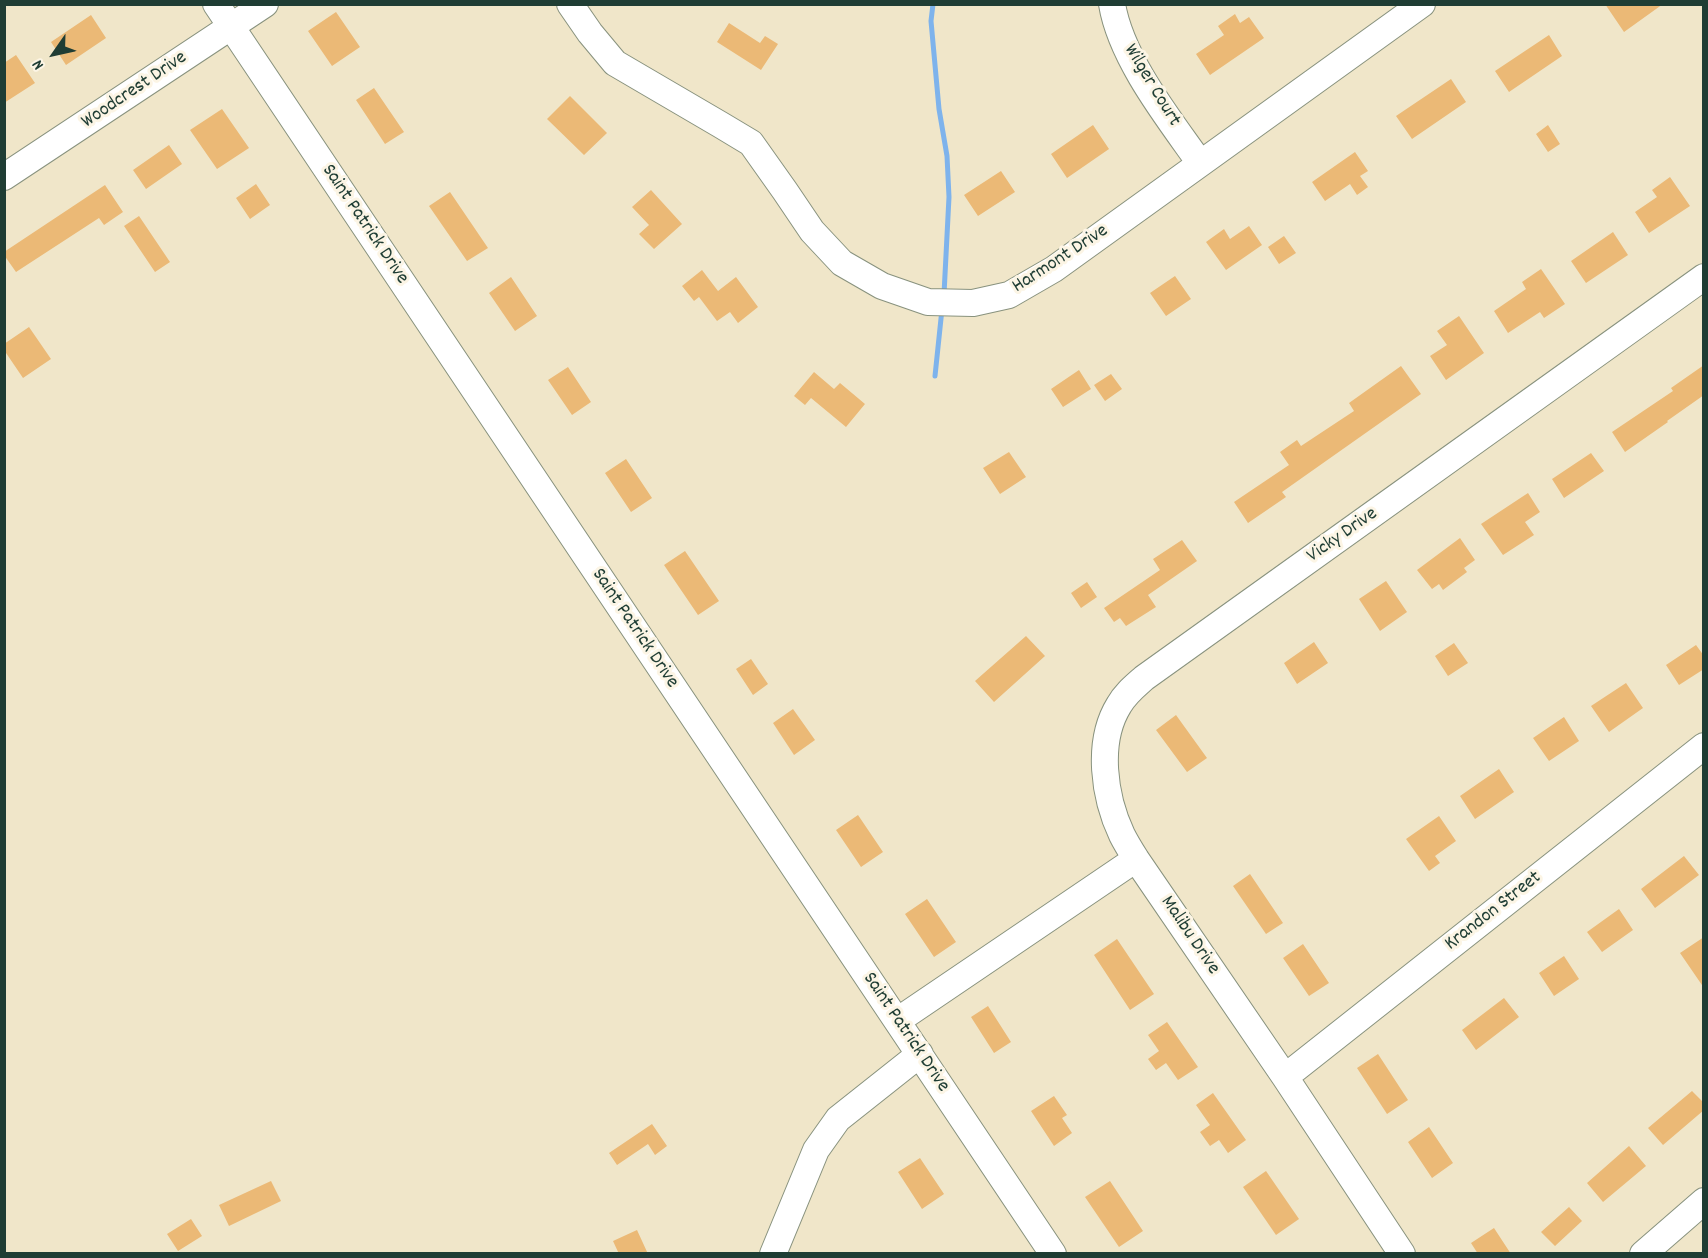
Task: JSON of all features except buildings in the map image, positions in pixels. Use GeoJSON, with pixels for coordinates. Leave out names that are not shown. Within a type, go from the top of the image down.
{"type":"FeatureCollection","features":[{"type":"Feature","properties":{"kind":"street","name":"Saint Patrick Drive"},"geometry":{"type":"LineString","coordinates":[[216,4],[1053,1254]]}},
{"type":"Feature","properties":{"kind":"street","name":"Woodcrest Drive"},"geometry":{"type":"LineString","coordinates":[[4,177],[265,4]]}},
{"type":"Feature","properties":{"kind":"street","name":"Harmont Drive"},"geometry":{"type":"LineString","coordinates":[[570,4],[615,63],[721,124],[751,144],[812,231],[842,263],[882,286],[928,302],[973,303],[1009,295],[1054,269],[1422,4]]}},
{"type":"Feature","properties":{"kind":"street","name":"Wilger Court"},"geometry":{"type":"LineString","coordinates":[[1112,4],[1115,21],[1130,54],[1157,102],[1200,163]]}},
{"type":"Feature","properties":{"kind":"street","name":"Vicky Drive"},"geometry":{"type":"LineString","coordinates":[[1136,859],[1114,815],[1109,796],[1105,754],[1112,718],[1119,704],[1131,689],[1192,642],[1704,277]]}},
{"type":"Feature","properties":{"kind":"street","name":"Krandon Street"},"geometry":{"type":"LineString","coordinates":[[1285,1077],[1704,746]]}},
{"type":"Feature","properties":{"kind":"street"},"geometry":{"type":"LineString","coordinates":[[897,1021],[1136,859]]}},
{"type":"Feature","properties":{"kind":"street","name":"Malibu Drive"},"geometry":{"type":"LineString","coordinates":[[1136,859],[1285,1077],[1402,1254]]}},
{"type":"Feature","properties":{"kind":"street"},"geometry":{"type":"LineString","coordinates":[[773,1254],[816,1150],[838,1119],[920,1054]]}},
{"type":"Feature","properties":{"kind":"street"},"geometry":{"type":"LineString","coordinates":[[1643,1254],[1704,1201]]}},
{"type":"Feature","properties":{"kind":"waterway"},"geometry":{"type":"LineString","coordinates":[[933,4],[931,21],[939,109],[947,156],[949,197],[944,294]]}},
{"type":"Feature","properties":{"kind":"waterway"},"geometry":{"type":"LineString","coordinates":[[935,376],[942,309]]}}]}
